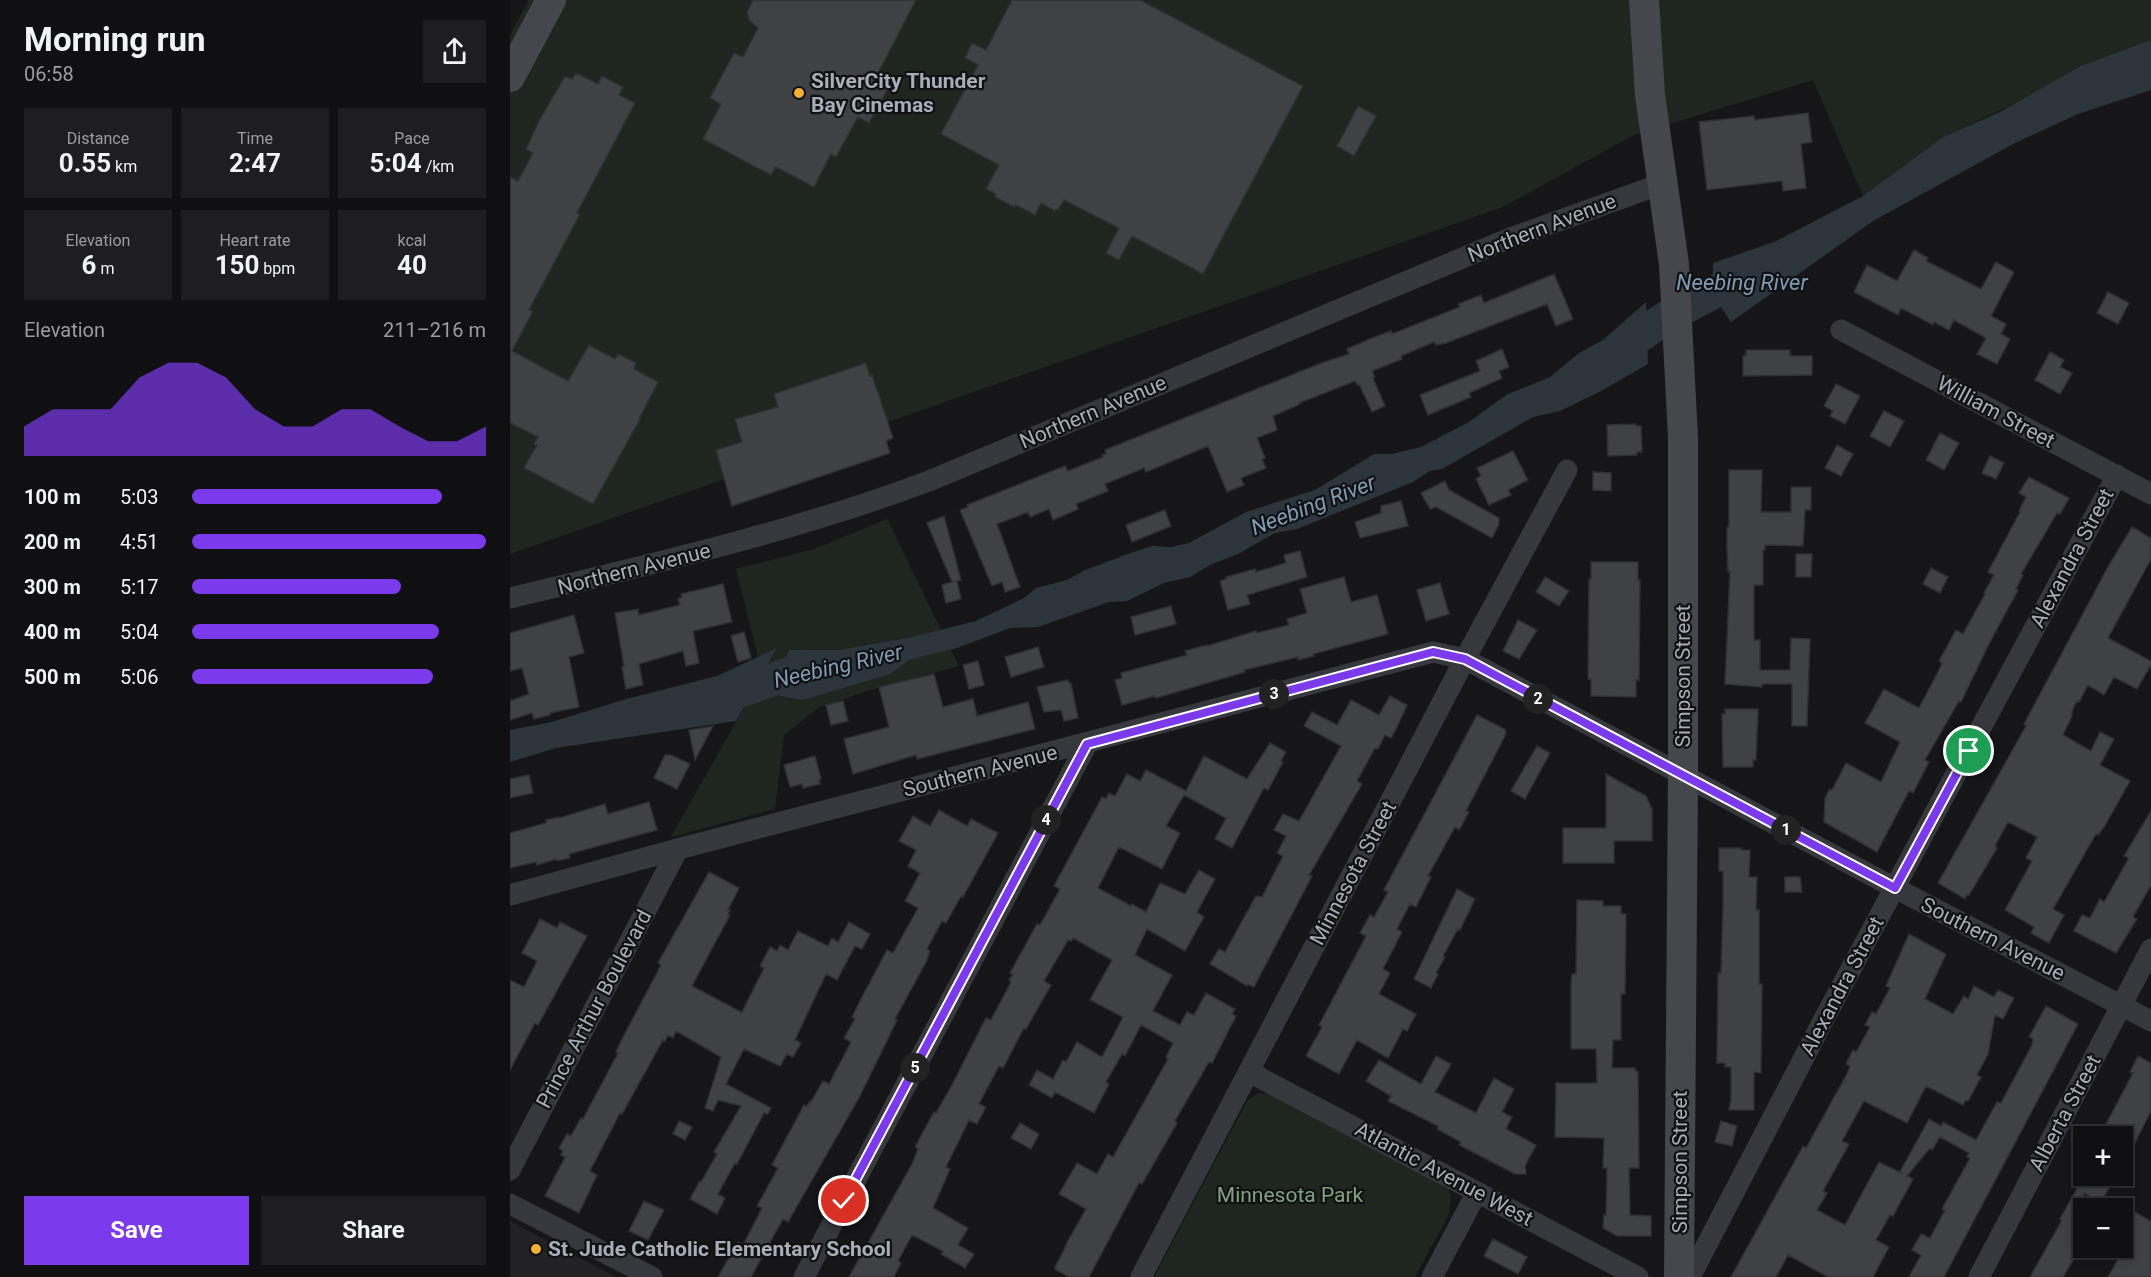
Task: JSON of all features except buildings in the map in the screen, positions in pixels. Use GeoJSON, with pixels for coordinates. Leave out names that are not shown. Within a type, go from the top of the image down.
{"type":"FeatureCollection","features":[{"type":"Feature","properties":{"kind":"main road"},"geometry":{"type":"LineString","coordinates":[[510,77],[552,0]]}},
{"type":"Feature","properties":{"kind":"main road","name":"Simpson Street"},"geometry":{"type":"LineString","coordinates":[[1644,0],[1650,95],[1674,264],[1683,438],[1679,1277]]}},
{"type":"Feature","properties":{"kind":"street","name":"Northern Avenue"},"geometry":{"type":"LineString","coordinates":[[510,598],[714,549],[861,507],[929,481],[1497,243],[1661,184]]}},
{"type":"Feature","properties":{"kind":"street","name":"William Street"},"geometry":{"type":"LineString","coordinates":[[1841,330],[2151,494]]}},
{"type":"Feature","properties":{"kind":"street","name":"Minnesota Street"},"geometry":{"type":"LineString","coordinates":[[1141,1277],[1465,659],[1567,470]]}},
{"type":"Feature","properties":{"kind":"street","name":"Alexandra Street"},"geometry":{"type":"LineString","coordinates":[[1690,1277],[1895,888],[2117,475]]}},
{"type":"Feature","properties":{"kind":"street","name":"Southern Avenue"},"geometry":{"type":"LineString","coordinates":[[510,895],[1433,652],[1465,659],[2151,1022]]}},
{"type":"Feature","properties":{"kind":"street"},"geometry":{"type":"LineString","coordinates":[[804,1277],[1087,744]]}},
{"type":"Feature","properties":{"kind":"street","name":"Prince Arthur Boulevard"},"geometry":{"type":"LineString","coordinates":[[510,1170],[678,849]]}},
{"type":"Feature","properties":{"kind":"street","name":"Alberta Street"},"geometry":{"type":"LineString","coordinates":[[1979,1277],[2151,950]]}},
{"type":"Feature","properties":{"kind":"street","name":"Atlantic Avenue West"},"geometry":{"type":"LineString","coordinates":[[1250,1072],[1638,1277]]}},
{"type":"Feature","properties":{"kind":"street"},"geometry":{"type":"LineString","coordinates":[[1432,1277],[1477,1192]]}},
{"type":"Feature","properties":{"kind":"street"},"geometry":{"type":"LineString","coordinates":[[510,1204],[652,1277]]}},
{"type":"Feature","properties":{"kind":"shaded area","name":"St. Jude Catholic Elementary School"},"geometry":{"type":"Polygon","coordinates":[[[510,1221],[616,1277],[510,1277],[510,1221]]]}},
{"type":"Feature","properties":{"kind":"green space"},"geometry":{"type":"Polygon","coordinates":[[[529,0],[2151,0],[2151,40],[1943,137],[1863,196],[1813,80],[1634,135],[1503,207],[510,554],[510,35],[529,0]]]}},
{"type":"Feature","properties":{"kind":"green space"},"geometry":{"type":"Polygon","coordinates":[[[887,519],[959,666],[870,690],[818,708],[784,735],[775,809],[671,837],[777,649],[758,657],[736,569],[814,549],[887,519]]]}},
{"type":"Feature","properties":{"kind":"green space","name":"Minnesota Park"},"geometry":{"type":"Polygon","coordinates":[[[1258,1093],[1274,1095],[1448,1184],[1451,1199],[1449,1214],[1415,1277],[1154,1277],[1247,1101],[1258,1093]]]}},
{"type":"Feature","properties":{"kind":"water","name":"Neebing River"},"geometry":{"type":"Polygon","coordinates":[[[2151,40],[2151,90],[2078,114],[2015,143],[1873,221],[1731,322],[1712,294],[1713,263],[1774,242],[1863,196],[1943,137],[2000,112],[2081,66],[2151,40]]]}},
{"type":"Feature","properties":{"kind":"water"},"geometry":{"type":"Polygon","coordinates":[[[1646,302],[1648,364],[1560,411],[1533,417],[1442,469],[1430,471],[1413,482],[1297,529],[1275,533],[1190,577],[1164,583],[1127,601],[1109,602],[1038,627],[1010,628],[957,648],[909,660],[890,674],[803,700],[770,694],[789,650],[839,650],[908,638],[976,621],[1024,598],[1036,588],[1067,580],[1083,571],[1125,555],[1152,546],[1172,547],[1189,543],[1246,512],[1315,490],[1374,454],[1392,454],[1421,447],[1469,422],[1506,395],[1550,377],[1579,353],[1603,340],[1646,302]]]}},
{"type":"Feature","properties":{"kind":"water"},"geometry":{"type":"Polygon","coordinates":[[[777,648],[736,721],[556,748],[510,762],[510,730],[552,722],[626,699],[717,676],[777,648]]]}},
{"type":"Feature","properties":{"kind":"waterway","name":"Neebing River"},"geometry":{"type":"LineString","coordinates":[[1611,356],[1667,317],[1753,272]]}},
{"type":"Feature","properties":{"kind":"waterway","name":"Neebing River"},"geometry":{"type":"LineString","coordinates":[[714,701],[796,671],[819,668]]}},
{"type":"Feature","properties":{"kind":"place","name":"SilverCity Thunder Bay Cinemas"},"geometry":{"type":"Point","coordinates":[799,93]}},
{"type":"Feature","properties":{"kind":"place","name":"St. Jude Catholic Elementary School"},"geometry":{"type":"Point","coordinates":[536,1249]}},
{"type":"Feature","properties":{"kind":"route"},"geometry":{"type":"LineString","coordinates":[[844,1201],[1087,744],[1433,652],[1465,659],[1895,888],[1969,751]]}}]}
